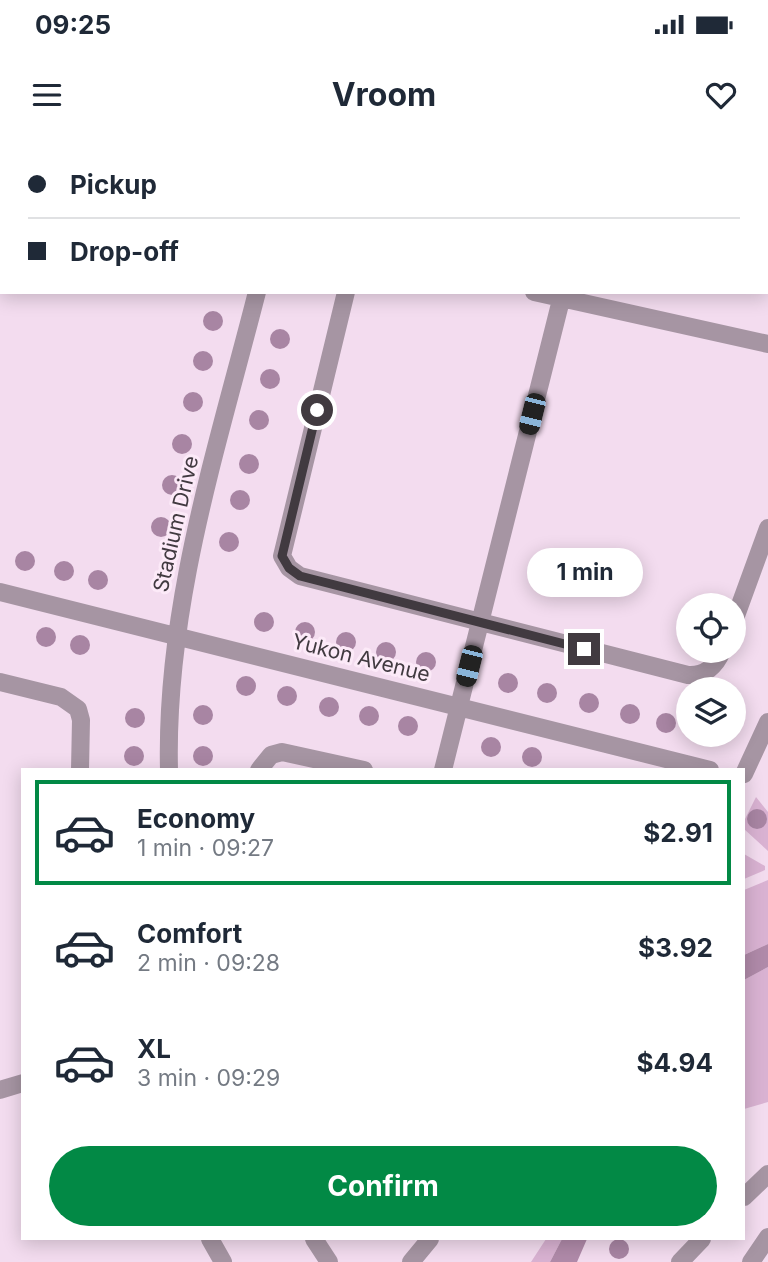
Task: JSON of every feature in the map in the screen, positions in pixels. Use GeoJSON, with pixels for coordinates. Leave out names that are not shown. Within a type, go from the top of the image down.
{"type":"FeatureCollection","features":[{"type":"Feature","properties":{"kind":"street","name":"Stadium Drive"},"geometry":{"type":"LineString","coordinates":[[169,768],[170,695],[182,592],[256,294]]}},
{"type":"Feature","properties":{"kind":"street"},"geometry":{"type":"LineString","coordinates":[[346,294],[282,556],[284,563],[300,576],[688,675],[696,675],[712,668],[715,663]]}},
{"type":"Feature","properties":{"kind":"street"},"geometry":{"type":"LineString","coordinates":[[444,768],[562,296],[768,345]]}},
{"type":"Feature","properties":{"kind":"street"},"geometry":{"type":"LineString","coordinates":[[744,593],[768,528]]}},
{"type":"Feature","properties":{"kind":"street","name":"Yukon Avenue"},"geometry":{"type":"LineString","coordinates":[[0,592],[702,768]]}},
{"type":"Feature","properties":{"kind":"street"},"geometry":{"type":"LineString","coordinates":[[0,682],[61,697],[78,709],[81,720],[80,768]]}},
{"type":"Feature","properties":{"kind":"street"},"geometry":{"type":"LineString","coordinates":[[745,772],[768,722]]}},
{"type":"Feature","properties":{"kind":"street"},"geometry":{"type":"LineString","coordinates":[[261,768],[271,755],[282,752],[355,768]]}},
{"type":"Feature","properties":{"kind":"street"},"geometry":{"type":"LineString","coordinates":[[0,1090],[21,1084]]}},
{"type":"Feature","properties":{"kind":"street"},"geometry":{"type":"LineString","coordinates":[[745,1196],[768,1174]]}},
{"type":"Feature","properties":{"kind":"street"},"geometry":{"type":"LineString","coordinates":[[751,1262],[768,1237]]}},
{"type":"Feature","properties":{"kind":"street"},"geometry":{"type":"LineString","coordinates":[[211,1240],[223,1262]]}},
{"type":"Feature","properties":{"kind":"street"},"geometry":{"type":"LineString","coordinates":[[315,1240],[329,1262]]}},
{"type":"Feature","properties":{"kind":"street"},"geometry":{"type":"LineString","coordinates":[[411,1262],[429,1240]]}},
{"type":"Feature","properties":{"kind":"street"},"geometry":{"type":"LineString","coordinates":[[680,1262],[701,1240]]}},
{"type":"Feature","properties":{"kind":"shaded area"},"geometry":{"type":"Polygon","coordinates":[[[0,294],[768,294],[768,1262],[0,1262],[0,294]]]}},
{"type":"Feature","properties":{"kind":"shaded area"},"geometry":{"type":"Polygon","coordinates":[[[756,797],[768,812],[768,851],[745,830],[745,819],[756,797]]]}},
{"type":"Feature","properties":{"kind":"shaded area"},"geometry":{"type":"Polygon","coordinates":[[[745,855],[765,866],[765,870],[745,879],[745,855]]]}},
{"type":"Feature","properties":{"kind":"shaded area"},"geometry":{"type":"Polygon","coordinates":[[[768,880],[768,944],[745,955],[745,890],[768,880]]]}},
{"type":"Feature","properties":{"kind":"shaded area"},"geometry":{"type":"Polygon","coordinates":[[[768,944],[768,967],[745,979],[745,955],[768,944]]]}},
{"type":"Feature","properties":{"kind":"shaded area"},"geometry":{"type":"Polygon","coordinates":[[[768,967],[768,1102],[745,1109],[745,979],[768,967]]]}},
{"type":"Feature","properties":{"kind":"shaded area"},"geometry":{"type":"Polygon","coordinates":[[[545,1240],[561,1240],[550,1262],[531,1262],[545,1240]]]}},
{"type":"Feature","properties":{"kind":"shaded area"},"geometry":{"type":"Polygon","coordinates":[[[561,1240],[587,1240],[577,1262],[550,1262],[561,1240]]]}},
{"type":"Feature","properties":{"kind":"route"},"geometry":{"type":"LineString","coordinates":[[317,410],[282,556],[284,563],[294,573],[584,649]]}}]}
